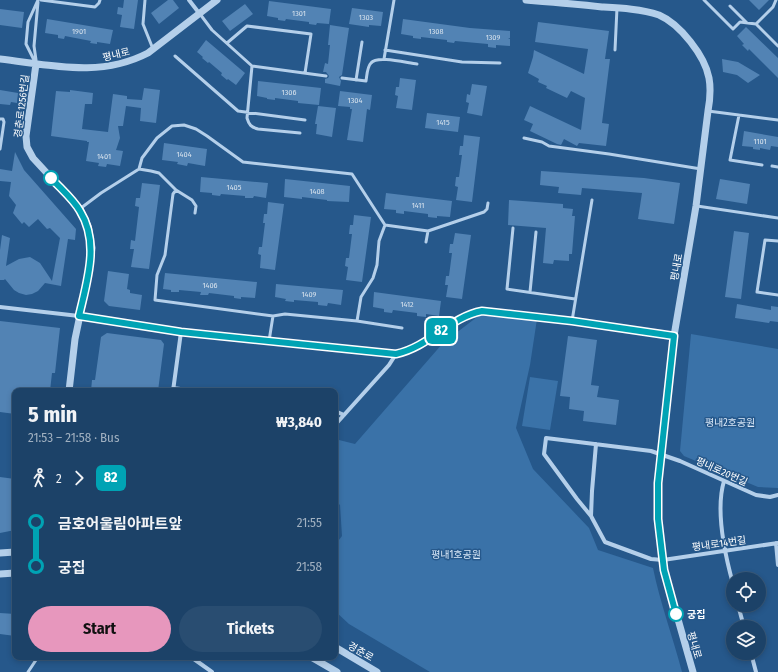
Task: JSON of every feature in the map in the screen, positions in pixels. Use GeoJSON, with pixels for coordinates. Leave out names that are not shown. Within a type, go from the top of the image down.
{"type":"FeatureCollection","features":[{"type":"Feature","properties":{"kind":"street"},"geometry":{"type":"LineString","coordinates":[[189,0],[199,13]]}},
{"type":"Feature","properties":{"kind":"street","name":"평내로"},"geometry":{"type":"LineString","coordinates":[[0,59],[73,68],[108,67],[137,59],[153,49],[217,0]]}},
{"type":"Feature","properties":{"kind":"street","name":"평내로"},"geometry":{"type":"LineString","coordinates":[[526,0],[629,9],[659,16],[676,27],[690,41],[701,58],[709,77],[710,98],[696,206],[674,336],[658,483],[658,519],[663,560],[668,585],[693,672]]}},
{"type":"Feature","properties":{"kind":"street","name":"경춘로1256번길"},"geometry":{"type":"LineString","coordinates":[[36,64],[26,136],[27,147],[33,158],[80,209],[88,226],[92,248],[88,277],[75,339],[69,388]]}},
{"type":"Feature","properties":{"kind":"street"},"geometry":{"type":"LineString","coordinates":[[0,307],[79,316],[181,332],[396,354],[416,347],[464,316],[477,312],[495,312],[572,321],[674,336]]}},
{"type":"Feature","properties":{"kind":"street"},"geometry":{"type":"LineString","coordinates":[[173,388],[181,332]]}},
{"type":"Feature","properties":{"kind":"street"},"geometry":{"type":"LineString","coordinates":[[338,422],[389,366],[396,354]]}},
{"type":"Feature","properties":{"kind":"street"},"geometry":{"type":"LineString","coordinates":[[338,412],[344,415]]}},
{"type":"Feature","properties":{"kind":"street","name":"평내로20번길"},"geometry":{"type":"LineString","coordinates":[[591,516],[544,454],[546,438],[651,451],[756,495],[770,497],[778,495]]}},
{"type":"Feature","properties":{"kind":"street"},"geometry":{"type":"LineString","coordinates":[[596,444],[591,516],[604,542],[651,559],[663,560]]}},
{"type":"Feature","properties":{"kind":"street"},"geometry":{"type":"LineString","coordinates":[[724,481],[721,491],[722,522],[724,550],[730,572]]}},
{"type":"Feature","properties":{"kind":"street"},"geometry":{"type":"LineString","coordinates":[[777,543],[778,565]]}},
{"type":"Feature","properties":{"kind":"street","name":"평내로14번길"},"geometry":{"type":"LineString","coordinates":[[663,560],[777,543]]}},
{"type":"Feature","properties":{"kind":"street"},"geometry":{"type":"LineString","coordinates":[[0,553],[12,552]]}},
{"type":"Feature","properties":{"kind":"street"},"geometry":{"type":"LineString","coordinates":[[0,574],[12,572]]}},
{"type":"Feature","properties":{"kind":"street","name":"경춘로"},"geometry":{"type":"LineString","coordinates":[[338,649],[378,672]]}},
{"type":"Feature","properties":{"kind":"street"},"geometry":{"type":"LineString","coordinates":[[195,660],[212,672]]}},
{"type":"Feature","properties":{"kind":"street"},"geometry":{"type":"LineString","coordinates":[[316,660],[337,672]]}},
{"type":"Feature","properties":{"kind":"street"},"geometry":{"type":"LineString","coordinates":[[753,660],[756,672]]}},
{"type":"Feature","properties":{"kind":"lane"},"geometry":{"type":"LineString","coordinates":[[39,0],[95,7],[100,0]]}},
{"type":"Feature","properties":{"kind":"lane"},"geometry":{"type":"LineString","coordinates":[[36,64],[26,44],[28,22],[39,0]]}},
{"type":"Feature","properties":{"kind":"lane"},"geometry":{"type":"LineString","coordinates":[[36,64],[34,46],[39,0]]}},
{"type":"Feature","properties":{"kind":"lane"},"geometry":{"type":"LineString","coordinates":[[145,0],[143,24],[153,49]]}},
{"type":"Feature","properties":{"kind":"lane"},"geometry":{"type":"LineString","coordinates":[[384,59],[394,0]]}},
{"type":"Feature","properties":{"kind":"lane"},"geometry":{"type":"LineString","coordinates":[[704,0],[733,29],[740,22],[756,24],[778,46]]}},
{"type":"Feature","properties":{"kind":"lane"},"geometry":{"type":"LineString","coordinates":[[756,24],[774,7],[776,0]]}},
{"type":"Feature","properties":{"kind":"lane"},"geometry":{"type":"LineString","coordinates":[[730,6],[747,23]]}},
{"type":"Feature","properties":{"kind":"lane"},"geometry":{"type":"LineString","coordinates":[[615,50],[617,8]]}},
{"type":"Feature","properties":{"kind":"lane"},"geometry":{"type":"LineString","coordinates":[[199,13],[212,30],[252,66],[326,76]]}},
{"type":"Feature","properties":{"kind":"lane"},"geometry":{"type":"LineString","coordinates":[[227,43],[247,26],[311,34],[305,73]]}},
{"type":"Feature","properties":{"kind":"lane"},"geometry":{"type":"LineString","coordinates":[[356,80],[362,42]]}},
{"type":"Feature","properties":{"kind":"lane"},"geometry":{"type":"LineString","coordinates":[[385,50],[462,62],[500,63]]}},
{"type":"Feature","properties":{"kind":"lane"},"geometry":{"type":"LineString","coordinates":[[175,56],[238,111],[305,120]]}},
{"type":"Feature","properties":{"kind":"lane"},"geometry":{"type":"LineString","coordinates":[[342,78],[366,81],[368,67],[371,62],[376,60],[384,59],[417,64]]}},
{"type":"Feature","properties":{"kind":"lane"},"geometry":{"type":"LineString","coordinates":[[252,66],[248,123],[252,127],[300,133]]}},
{"type":"Feature","properties":{"kind":"lane"},"geometry":{"type":"LineString","coordinates":[[708,111],[778,120]]}},
{"type":"Feature","properties":{"kind":"lane"},"geometry":{"type":"LineString","coordinates":[[738,115],[730,160],[762,165]]}},
{"type":"Feature","properties":{"kind":"lane"},"geometry":{"type":"LineString","coordinates":[[0,119],[3,119],[4,122],[0,149]]}},
{"type":"Feature","properties":{"kind":"lane"},"geometry":{"type":"LineString","coordinates":[[139,169],[142,158],[157,138],[172,126],[184,125],[207,136],[243,162],[352,174],[385,225],[428,231],[484,212],[488,209],[488,203]]}},
{"type":"Feature","properties":{"kind":"lane"},"geometry":{"type":"LineString","coordinates":[[524,138],[542,142],[549,146],[701,169]]}},
{"type":"Feature","properties":{"kind":"lane"},"geometry":{"type":"LineString","coordinates":[[772,166],[778,167]]}},
{"type":"Feature","properties":{"kind":"lane"},"geometry":{"type":"LineString","coordinates":[[80,209],[101,193],[139,169],[159,173],[176,190],[192,200],[196,206],[195,213]]}},
{"type":"Feature","properties":{"kind":"lane"},"geometry":{"type":"LineString","coordinates":[[176,190],[173,194],[165,255],[157,276],[155,300],[273,316],[285,314],[357,321],[402,328]]}},
{"type":"Feature","properties":{"kind":"lane"},"geometry":{"type":"LineString","coordinates":[[572,321],[592,200]]}},
{"type":"Feature","properties":{"kind":"lane"},"geometry":{"type":"LineString","coordinates":[[696,206],[778,218]]}},
{"type":"Feature","properties":{"kind":"lane"},"geometry":{"type":"LineString","coordinates":[[357,321],[361,297],[373,278],[379,241],[385,225]]}},
{"type":"Feature","properties":{"kind":"lane"},"geometry":{"type":"LineString","coordinates":[[513,228],[507,289],[575,299]]}},
{"type":"Feature","properties":{"kind":"lane"},"geometry":{"type":"LineString","coordinates":[[426,242],[428,231]]}},
{"type":"Feature","properties":{"kind":"lane"},"geometry":{"type":"LineString","coordinates":[[530,292],[536,232]]}},
{"type":"Feature","properties":{"kind":"lane"},"geometry":{"type":"LineString","coordinates":[[774,246],[776,241],[765,240],[757,292],[778,295]]}},
{"type":"Feature","properties":{"kind":"lane"},"geometry":{"type":"LineString","coordinates":[[269,341],[273,316]]}},
{"type":"Feature","properties":{"kind":"lane"},"geometry":{"type":"LineString","coordinates":[[28,672],[36,660]]}},
{"type":"Feature","properties":{"kind":"green space","name":"평내1호공원"},"geometry":{"type":"Polygon","coordinates":[[[481,314],[537,319],[530,365],[516,428],[533,469],[589,528],[598,550],[653,568],[659,594],[682,672],[430,672],[349,624],[338,614],[338,541],[342,536],[340,505],[338,503],[338,440],[355,444],[443,343],[481,314]]]}},
{"type":"Feature","properties":{"kind":"green space","name":"평내2호공원"},"geometry":{"type":"Polygon","coordinates":[[[691,334],[778,349],[778,488],[758,487],[684,456],[680,451],[691,334]]]}},
{"type":"Feature","properties":{"kind":"green space"},"geometry":{"type":"Polygon","coordinates":[[[530,377],[558,381],[550,430],[522,426],[530,377]]]}},
{"type":"Feature","properties":{"kind":"building"},"geometry":{"type":"Polygon","coordinates":[[[124,0],[138,0],[134,29],[120,27],[122,15],[117,14],[118,7],[123,8],[124,0]]]}},
{"type":"Feature","properties":{"kind":"building"},"geometry":{"type":"Polygon","coordinates":[[[168,0],[173,0],[179,8],[159,24],[151,13],[168,0]]]}},
{"type":"Feature","properties":{"kind":"building"},"geometry":{"type":"Polygon","coordinates":[[[749,0],[769,0],[759,10],[749,0]]]}},
{"type":"Feature","properties":{"kind":"building"},"geometry":{"type":"Polygon","coordinates":[[[269,1],[331,9],[329,24],[317,23],[316,25],[309,24],[309,22],[286,19],[285,21],[267,16],[269,1]]]}},
{"type":"Feature","properties":{"kind":"building"},"geometry":{"type":"Polygon","coordinates":[[[245,4],[253,14],[230,31],[222,21],[245,4]]]}},
{"type":"Feature","properties":{"kind":"building"},"geometry":{"type":"Polygon","coordinates":[[[352,8],[383,12],[381,26],[369,25],[369,27],[349,24],[352,8]]]}},
{"type":"Feature","properties":{"kind":"building"},"geometry":{"type":"Polygon","coordinates":[[[0,9],[24,12],[22,28],[0,25],[0,9]]]}},
{"type":"Feature","properties":{"kind":"building"},"geometry":{"type":"Polygon","coordinates":[[[47,19],[113,30],[110,44],[97,42],[97,44],[90,43],[91,41],[65,36],[64,39],[58,38],[58,35],[45,33],[47,19]]]}},
{"type":"Feature","properties":{"kind":"building"},"geometry":{"type":"Polygon","coordinates":[[[403,19],[470,28],[510,31],[510,38],[508,38],[510,39],[510,46],[496,45],[496,48],[488,47],[488,44],[455,41],[454,43],[447,42],[447,40],[421,37],[421,39],[413,38],[413,36],[401,34],[403,19]]]}},
{"type":"Feature","properties":{"kind":"building"},"geometry":{"type":"Polygon","coordinates":[[[538,22],[609,31],[605,59],[610,59],[602,123],[609,124],[606,146],[579,143],[577,146],[564,139],[561,145],[530,131],[533,124],[524,120],[530,106],[581,130],[585,98],[571,91],[567,98],[546,88],[547,86],[538,82],[539,79],[528,73],[534,50],[584,74],[588,49],[535,42],[538,22]]]}},
{"type":"Feature","properties":{"kind":"building"},"geometry":{"type":"Polygon","coordinates":[[[330,25],[349,28],[342,75],[339,77],[341,81],[340,86],[325,83],[325,79],[329,76],[326,72],[323,72],[325,63],[328,64],[330,25]]]}},
{"type":"Feature","properties":{"kind":"building"},"geometry":{"type":"Polygon","coordinates":[[[746,27],[778,58],[778,78],[749,49],[748,51],[742,45],[744,44],[737,36],[746,27]]]}},
{"type":"Feature","properties":{"kind":"building"},"geometry":{"type":"Polygon","coordinates":[[[206,40],[245,73],[236,85],[221,75],[222,73],[202,58],[203,57],[197,52],[206,40]]]}},
{"type":"Feature","properties":{"kind":"building"},"geometry":{"type":"Polygon","coordinates":[[[722,59],[738,62],[760,75],[748,83],[737,75],[723,72],[722,59]]]}},
{"type":"Feature","properties":{"kind":"building"},"geometry":{"type":"Polygon","coordinates":[[[400,78],[416,80],[412,110],[396,108],[398,96],[395,95],[396,87],[399,87],[400,78]]]}},
{"type":"Feature","properties":{"kind":"building"},"geometry":{"type":"Polygon","coordinates":[[[258,81],[321,88],[319,105],[298,103],[298,101],[275,98],[275,100],[267,99],[257,96],[258,81]]]}},
{"type":"Feature","properties":{"kind":"building"},"geometry":{"type":"Polygon","coordinates":[[[472,84],[487,86],[482,116],[467,113],[469,103],[466,102],[467,94],[470,95],[472,84]]]}},
{"type":"Feature","properties":{"kind":"building"},"geometry":{"type":"Polygon","coordinates":[[[144,88],[160,90],[156,123],[140,121],[141,108],[126,106],[123,126],[118,126],[120,138],[116,150],[123,151],[120,166],[107,164],[106,167],[98,166],[99,163],[86,161],[89,142],[87,141],[51,136],[56,91],[70,92],[70,90],[93,93],[92,104],[85,104],[82,129],[108,132],[113,94],[127,96],[127,99],[142,100],[144,88]]]}},
{"type":"Feature","properties":{"kind":"building"},"geometry":{"type":"Polygon","coordinates":[[[0,90],[18,93],[17,103],[11,102],[10,105],[0,104],[0,90]]]}},
{"type":"Feature","properties":{"kind":"building"},"geometry":{"type":"Polygon","coordinates":[[[340,91],[372,95],[370,110],[367,109],[363,142],[347,140],[352,109],[350,109],[350,107],[338,106],[340,91]]]}},
{"type":"Feature","properties":{"kind":"building"},"geometry":{"type":"Polygon","coordinates":[[[318,106],[336,108],[332,137],[316,134],[317,124],[315,124],[318,106]]]}},
{"type":"Feature","properties":{"kind":"building"},"geometry":{"type":"Polygon","coordinates":[[[427,113],[460,117],[458,132],[425,128],[427,113]]]}},
{"type":"Feature","properties":{"kind":"building"},"geometry":{"type":"Polygon","coordinates":[[[744,131],[778,137],[778,147],[771,146],[770,150],[760,148],[760,150],[753,149],[753,147],[742,146],[744,131]]]}},
{"type":"Feature","properties":{"kind":"building"},"geometry":{"type":"Polygon","coordinates":[[[464,135],[480,137],[472,202],[456,200],[458,187],[455,186],[456,177],[459,177],[462,155],[459,155],[460,146],[463,146],[464,135]]]}},
{"type":"Feature","properties":{"kind":"building"},"geometry":{"type":"Polygon","coordinates":[[[164,143],[207,149],[205,166],[188,163],[187,166],[177,164],[178,162],[162,160],[164,143]]]}},
{"type":"Feature","properties":{"kind":"building"},"geometry":{"type":"Polygon","coordinates":[[[15,152],[24,170],[76,229],[75,240],[68,239],[61,286],[45,283],[38,291],[26,295],[14,290],[5,279],[0,280],[0,250],[2,235],[10,238],[6,266],[19,259],[30,257],[40,263],[52,281],[60,238],[50,228],[47,229],[38,219],[29,227],[24,222],[22,224],[13,213],[16,205],[9,196],[11,182],[0,181],[0,169],[12,171],[15,152]]]}},
{"type":"Feature","properties":{"kind":"building"},"geometry":{"type":"Polygon","coordinates":[[[541,171],[644,178],[680,183],[674,224],[638,219],[642,193],[582,188],[581,195],[558,193],[559,187],[540,185],[541,171]]]}},
{"type":"Feature","properties":{"kind":"building"},"geometry":{"type":"Polygon","coordinates":[[[201,177],[268,183],[266,198],[254,196],[253,198],[245,198],[245,196],[221,194],[220,196],[212,195],[212,193],[200,192],[201,177]]]}},
{"type":"Feature","properties":{"kind":"building"},"geometry":{"type":"Polygon","coordinates":[[[285,179],[350,186],[349,202],[327,201],[302,197],[302,199],[284,197],[285,179]]]}},
{"type":"Feature","properties":{"kind":"building"},"geometry":{"type":"Polygon","coordinates":[[[720,179],[750,184],[747,204],[716,199],[720,179]]]}},
{"type":"Feature","properties":{"kind":"building"},"geometry":{"type":"Polygon","coordinates":[[[142,183],[160,185],[149,269],[131,267],[134,249],[130,249],[131,240],[135,241],[139,207],[135,206],[136,198],[140,198],[142,183]]]}},
{"type":"Feature","properties":{"kind":"building"},"geometry":{"type":"Polygon","coordinates":[[[386,193],[452,201],[450,217],[428,217],[428,214],[404,211],[404,214],[396,213],[396,210],[384,209],[386,193]]]}},
{"type":"Feature","properties":{"kind":"building"},"geometry":{"type":"Polygon","coordinates":[[[509,200],[563,204],[563,208],[573,209],[572,216],[575,216],[572,254],[569,254],[569,261],[554,260],[553,264],[543,263],[546,228],[508,225],[509,200]]]}},
{"type":"Feature","properties":{"kind":"building"},"geometry":{"type":"Polygon","coordinates":[[[268,202],[284,204],[275,270],[260,268],[261,255],[258,254],[259,247],[262,247],[265,223],[263,223],[264,214],[267,214],[268,202]]]}},
{"type":"Feature","properties":{"kind":"building"},"geometry":{"type":"Polygon","coordinates":[[[354,215],[371,217],[362,282],[346,280],[348,267],[345,266],[346,258],[349,258],[352,234],[349,234],[350,225],[353,225],[354,215]]]}},
{"type":"Feature","properties":{"kind":"building"},"geometry":{"type":"Polygon","coordinates":[[[734,231],[749,233],[741,299],[725,297],[734,231]]]}},
{"type":"Feature","properties":{"kind":"building"},"geometry":{"type":"Polygon","coordinates":[[[455,233],[471,235],[462,299],[446,297],[448,285],[445,285],[446,276],[449,276],[452,253],[449,253],[450,244],[453,244],[455,233]]]}},
{"type":"Feature","properties":{"kind":"building"},"geometry":{"type":"Polygon","coordinates":[[[108,271],[129,274],[127,289],[130,290],[130,293],[142,295],[140,310],[109,306],[104,301],[108,271]]]}},
{"type":"Feature","properties":{"kind":"building"},"geometry":{"type":"Polygon","coordinates":[[[165,273],[257,282],[255,298],[241,297],[241,299],[234,298],[234,296],[209,293],[208,295],[200,295],[201,292],[179,290],[179,292],[171,292],[171,290],[163,289],[165,273]]]}},
{"type":"Feature","properties":{"kind":"building"},"geometry":{"type":"Polygon","coordinates":[[[276,284],[343,290],[341,305],[328,303],[327,306],[318,305],[318,302],[294,300],[294,302],[285,301],[286,299],[275,297],[276,284]]]}},
{"type":"Feature","properties":{"kind":"building"},"geometry":{"type":"Polygon","coordinates":[[[374,292],[441,301],[439,316],[426,314],[426,317],[417,316],[417,313],[393,310],[392,313],[384,312],[384,309],[373,307],[374,292]]]}},
{"type":"Feature","properties":{"kind":"building"},"geometry":{"type":"Polygon","coordinates":[[[737,304],[771,310],[771,306],[778,307],[778,322],[770,321],[769,323],[735,318],[737,304]]]}},
{"type":"Feature","properties":{"kind":"building"},"geometry":{"type":"Polygon","coordinates":[[[0,321],[60,328],[55,373],[52,373],[50,388],[12,388],[12,414],[0,412],[0,321]]]}},
{"type":"Feature","properties":{"kind":"building"},"geometry":{"type":"Polygon","coordinates":[[[107,333],[161,340],[164,344],[158,388],[91,388],[92,380],[95,380],[101,337],[107,333]]]}},
{"type":"Feature","properties":{"kind":"building"},"geometry":{"type":"Polygon","coordinates":[[[568,336],[597,340],[591,385],[599,386],[597,397],[619,400],[616,425],[583,421],[584,411],[569,409],[570,397],[560,396],[568,336]]]}},
{"type":"Feature","properties":{"kind":"building"},"geometry":{"type":"Polygon","coordinates":[[[0,477],[12,479],[12,531],[0,533],[0,477]]]}},
{"type":"Feature","properties":{"kind":"building"},"geometry":{"type":"Polygon","coordinates":[[[0,613],[12,614],[12,636],[0,634],[0,613]]]}},
{"type":"Feature","properties":{"kind":"bus line","name":"82"},"geometry":{"type":"LineString","coordinates":[[51,178],[80,209],[88,226],[92,248],[88,277],[79,316],[181,332],[396,354],[416,347],[464,316],[472,312],[482,311],[572,321],[674,336],[660,455],[658,519],[664,570],[676,614]]}},
{"type":"Feature","properties":{"kind":"place","name":"궁집"},"geometry":{"type":"Point","coordinates":[676,614]}}]}
